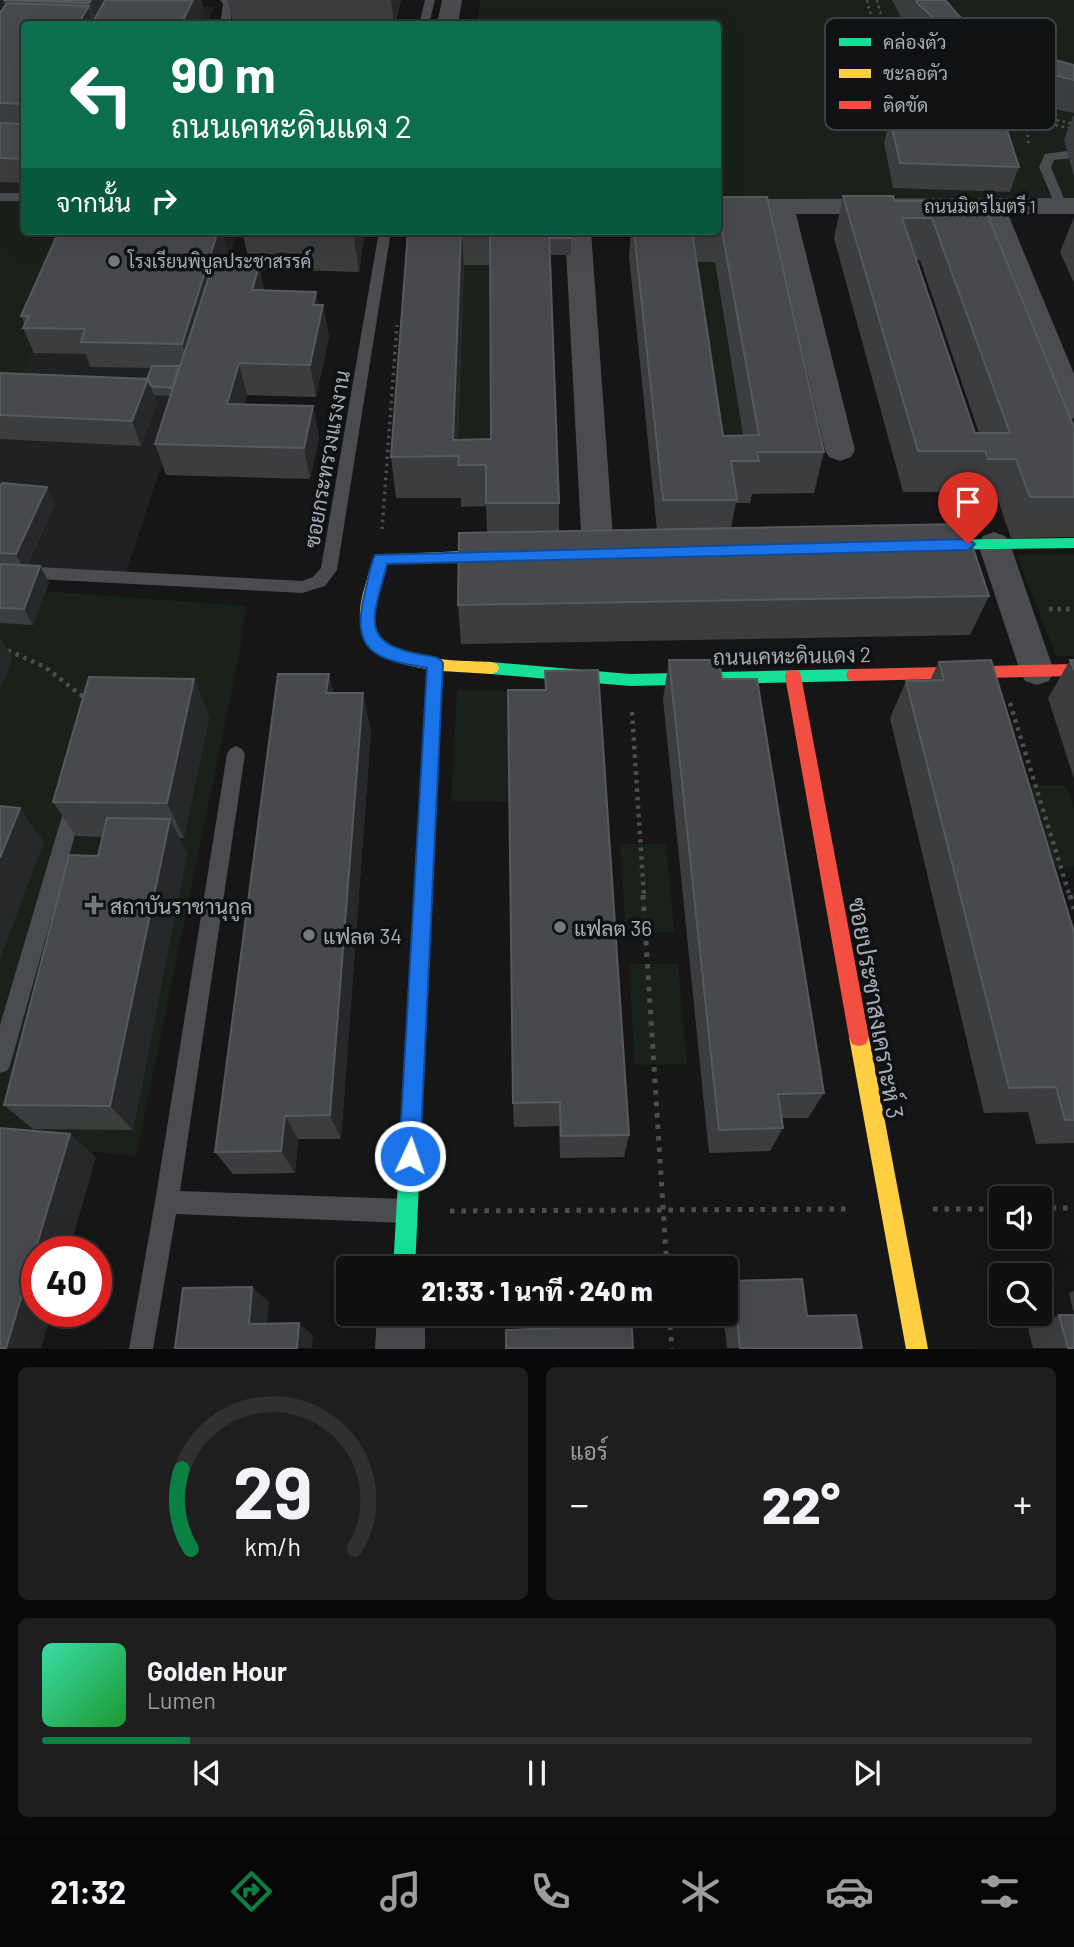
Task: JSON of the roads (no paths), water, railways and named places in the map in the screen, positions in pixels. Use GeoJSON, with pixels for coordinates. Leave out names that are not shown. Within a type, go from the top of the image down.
{"type":"FeatureCollection","features":[{"type":"Feature","properties":{"kind":"street"},"geometry":{"type":"LineString","coordinates":[[448,21],[452,0]]}},
{"type":"Feature","properties":{"kind":"street"},"geometry":{"type":"LineString","coordinates":[[992,206],[1074,409]]}},
{"type":"Feature","properties":{"kind":"street","name":"ถนนมิตรไมตรี 1"},"geometry":{"type":"LineString","coordinates":[[721,207],[1068,206]]}},
{"type":"Feature","properties":{"kind":"street"},"geometry":{"type":"LineString","coordinates":[[782,207],[840,450]]}},
{"type":"Feature","properties":{"kind":"street"},"geometry":{"type":"LineString","coordinates":[[578,235],[598,551]]}},
{"type":"Feature","properties":{"kind":"street"},"geometry":{"type":"LineString","coordinates":[[898,546],[1074,543]]}},
{"type":"Feature","properties":{"kind":"street"},"geometry":{"type":"LineString","coordinates":[[994,544],[1037,671]]}},
{"type":"Feature","properties":{"kind":"street","name":"ถนนเคหะดินแดง 2"},"geometry":{"type":"LineString","coordinates":[[530,554],[380,559],[365,621],[370,637],[390,656],[435,663],[630,680],[1074,670]]}},
{"type":"Feature","properties":{"kind":"street"},"geometry":{"type":"LineString","coordinates":[[405,1256],[435,663]]}},
{"type":"Feature","properties":{"kind":"street","name":"ซอยประชาสงเคราะห์ 3"},"geometry":{"type":"LineString","coordinates":[[793,676],[917,1349]]}},
{"type":"Feature","properties":{"kind":"street"},"geometry":{"type":"LineString","coordinates":[[400,1349],[401,1326]]}},
{"type":"Feature","properties":{"kind":"lane"},"geometry":{"type":"LineString","coordinates":[[225,0],[228,2],[225,21]]}},
{"type":"Feature","properties":{"kind":"lane"},"geometry":{"type":"LineString","coordinates":[[425,21],[430,0]]}},
{"type":"Feature","properties":{"kind":"lane"},"geometry":{"type":"LineString","coordinates":[[1068,206],[1045,167],[1049,158],[1074,154]]}},
{"type":"Feature","properties":{"kind":"lane"},"geometry":{"type":"LineString","coordinates":[[0,197],[20,197]]}},
{"type":"Feature","properties":{"kind":"lane","name":"ซอยกระทรวงแรงงาน"},"geometry":{"type":"LineString","coordinates":[[0,571],[302,587],[318,582],[329,570],[384,235]]}},
{"type":"Feature","properties":{"kind":"lane"},"geometry":{"type":"LineString","coordinates":[[141,1349],[167,1202],[236,754]]}},
{"type":"Feature","properties":{"kind":"lane"},"geometry":{"type":"LineString","coordinates":[[0,1062],[80,784]]}},
{"type":"Feature","properties":{"kind":"lane"},"geometry":{"type":"LineString","coordinates":[[167,1202],[407,1211]]}},
{"type":"Feature","properties":{"kind":"place","name":"โรงเรียนพิบูลประชาสรรค์"},"geometry":{"type":"Point","coordinates":[114,261]}},
{"type":"Feature","properties":{"kind":"place","name":"สถาบันราชานุกูล"},"geometry":{"type":"Point","coordinates":[94,905]}},
{"type":"Feature","properties":{"kind":"place","name":"แฟลต 36"},"geometry":{"type":"Point","coordinates":[560,927]}},
{"type":"Feature","properties":{"kind":"place","name":"แฟลต 34"},"geometry":{"type":"Point","coordinates":[309,935]}}]}
